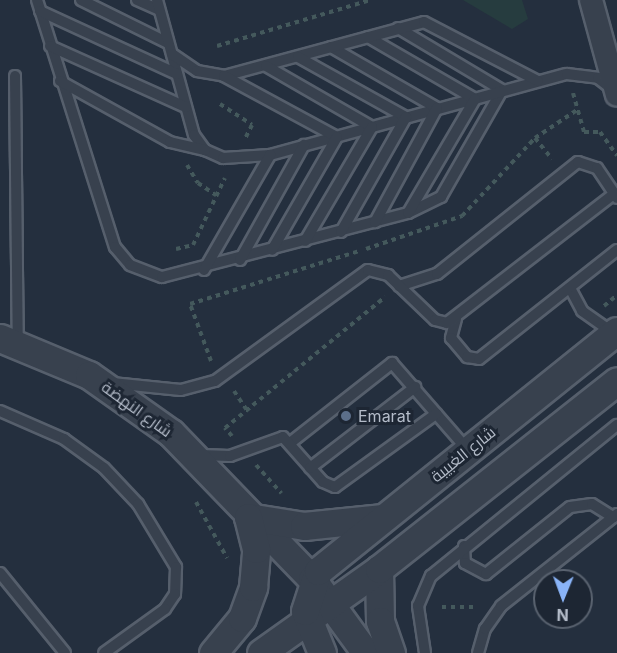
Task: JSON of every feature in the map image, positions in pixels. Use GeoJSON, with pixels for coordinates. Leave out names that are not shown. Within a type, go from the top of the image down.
{"type":"FeatureCollection","features":[{"type":"Feature","properties":{"kind":"street"},"geometry":{"type":"LineString","coordinates":[[591,0],[617,95]]}},
{"type":"Feature","properties":{"kind":"street","name":"شارع الغبيبة"},"geometry":{"type":"LineString","coordinates":[[312,579],[382,518],[615,332]]}},
{"type":"Feature","properties":{"kind":"street","name":"شارع النهضة"},"geometry":{"type":"LineString","coordinates":[[9,341],[100,382],[192,453],[248,517],[312,579]]}},
{"type":"Feature","properties":{"kind":"street"},"geometry":{"type":"LineString","coordinates":[[261,653],[379,570],[617,381]]}},
{"type":"Feature","properties":{"kind":"street"},"geometry":{"type":"LineString","coordinates":[[213,653],[242,618],[253,586],[256,549],[248,517],[304,526],[382,518]]}},
{"type":"Feature","properties":{"kind":"street"},"geometry":{"type":"LineString","coordinates":[[379,570],[378,604],[391,653]]}},
{"type":"Feature","properties":{"kind":"street"},"geometry":{"type":"LineString","coordinates":[[312,579],[366,653]]}},
{"type":"Feature","properties":{"kind":"street"},"geometry":{"type":"LineString","coordinates":[[312,579],[306,621],[322,653]]}},
{"type":"Feature","properties":{"kind":"lane"},"geometry":{"type":"LineString","coordinates":[[81,0],[170,48],[187,67],[224,76],[337,136]]}},
{"type":"Feature","properties":{"kind":"lane"},"geometry":{"type":"LineString","coordinates":[[137,0],[158,5],[186,107],[205,150]]}},
{"type":"Feature","properties":{"kind":"lane"},"geometry":{"type":"LineString","coordinates":[[38,5],[177,74]]}},
{"type":"Feature","properties":{"kind":"lane"},"geometry":{"type":"LineString","coordinates":[[38,5],[60,81],[122,257],[150,276],[204,270],[341,232],[408,213],[444,194],[502,90]]}},
{"type":"Feature","properties":{"kind":"lane"},"geometry":{"type":"LineString","coordinates":[[224,76],[399,28],[437,25],[538,81]]}},
{"type":"Feature","properties":{"kind":"lane"},"geometry":{"type":"LineString","coordinates":[[399,28],[502,90]]}},
{"type":"Feature","properties":{"kind":"lane"},"geometry":{"type":"LineString","coordinates":[[368,37],[475,99]]}},
{"type":"Feature","properties":{"kind":"lane"},"geometry":{"type":"LineString","coordinates":[[50,46],[186,107]]}},
{"type":"Feature","properties":{"kind":"lane"},"geometry":{"type":"LineString","coordinates":[[331,47],[437,108]]}},
{"type":"Feature","properties":{"kind":"lane"},"geometry":{"type":"LineString","coordinates":[[298,57],[406,117]]}},
{"type":"Feature","properties":{"kind":"lane"},"geometry":{"type":"LineString","coordinates":[[266,66],[372,127]]}},
{"type":"Feature","properties":{"kind":"lane"},"geometry":{"type":"LineString","coordinates":[[60,81],[170,142],[234,160],[270,155],[538,81],[586,74],[617,95]]}},
{"type":"Feature","properties":{"kind":"lane"},"geometry":{"type":"LineString","coordinates":[[9,341],[15,76]]}},
{"type":"Feature","properties":{"kind":"lane"},"geometry":{"type":"LineString","coordinates":[[408,213],[475,99]]}},
{"type":"Feature","properties":{"kind":"lane"},"geometry":{"type":"LineString","coordinates":[[375,222],[437,108]]}},
{"type":"Feature","properties":{"kind":"lane"},"geometry":{"type":"LineString","coordinates":[[341,232],[406,117]]}},
{"type":"Feature","properties":{"kind":"lane"},"geometry":{"type":"LineString","coordinates":[[305,241],[372,127]]}},
{"type":"Feature","properties":{"kind":"lane"},"geometry":{"type":"LineString","coordinates":[[273,250],[337,136]]}},
{"type":"Feature","properties":{"kind":"lane"},"geometry":{"type":"LineString","coordinates":[[240,260],[304,145]]}},
{"type":"Feature","properties":{"kind":"lane"},"geometry":{"type":"LineString","coordinates":[[204,270],[270,155]]}},
{"type":"Feature","properties":{"kind":"lane"},"geometry":{"type":"LineString","coordinates":[[100,382],[169,389],[204,386],[224,378],[360,271],[382,272],[438,322],[456,319],[616,196],[597,168],[578,162],[437,274],[399,286]]}},
{"type":"Feature","properties":{"kind":"lane"},"geometry":{"type":"LineString","coordinates":[[456,319],[452,338],[467,357],[479,359],[617,250]]}},
{"type":"Feature","properties":{"kind":"lane"},"geometry":{"type":"LineString","coordinates":[[570,288],[582,311],[615,332]]}},
{"type":"Feature","properties":{"kind":"lane"},"geometry":{"type":"LineString","coordinates":[[290,443],[389,364],[399,367],[468,450]]}},
{"type":"Feature","properties":{"kind":"lane"},"geometry":{"type":"LineString","coordinates":[[310,468],[415,387]]}},
{"type":"Feature","properties":{"kind":"lane"},"geometry":{"type":"LineString","coordinates":[[0,411],[64,439],[105,468],[138,504],[176,567],[177,585],[165,609],[104,653]]}},
{"type":"Feature","properties":{"kind":"lane"},"geometry":{"type":"LineString","coordinates":[[192,453],[230,456],[278,437],[290,443],[328,486],[343,485],[436,414]]}},
{"type":"Feature","properties":{"kind":"lane"},"geometry":{"type":"LineString","coordinates":[[425,653],[418,621],[424,588],[464,546],[617,425]]}},
{"type":"Feature","properties":{"kind":"lane"},"geometry":{"type":"LineString","coordinates":[[464,546],[465,563],[486,574],[570,507],[592,504],[615,515],[501,606],[485,629],[478,653]]}},
{"type":"Feature","properties":{"kind":"lane"},"geometry":{"type":"LineString","coordinates":[[0,573],[65,653]]}},
{"type":"Feature","properties":{"kind":"path"},"geometry":{"type":"LineString","coordinates":[[217,46],[370,0]]}},
{"type":"Feature","properties":{"kind":"path"},"geometry":{"type":"LineString","coordinates":[[572,90],[584,132],[600,132],[616,152]]}},
{"type":"Feature","properties":{"kind":"path"},"geometry":{"type":"LineString","coordinates":[[442,607],[479,607],[488,599]]}},
{"type":"Feature","properties":{"kind":"green space"},"geometry":{"type":"Polygon","coordinates":[[[463,0],[522,0],[528,19],[512,29],[463,0]]]}},
{"type":"Feature","properties":{"kind":"place","name":"Emarat"},"geometry":{"type":"Point","coordinates":[346,416]}}]}
